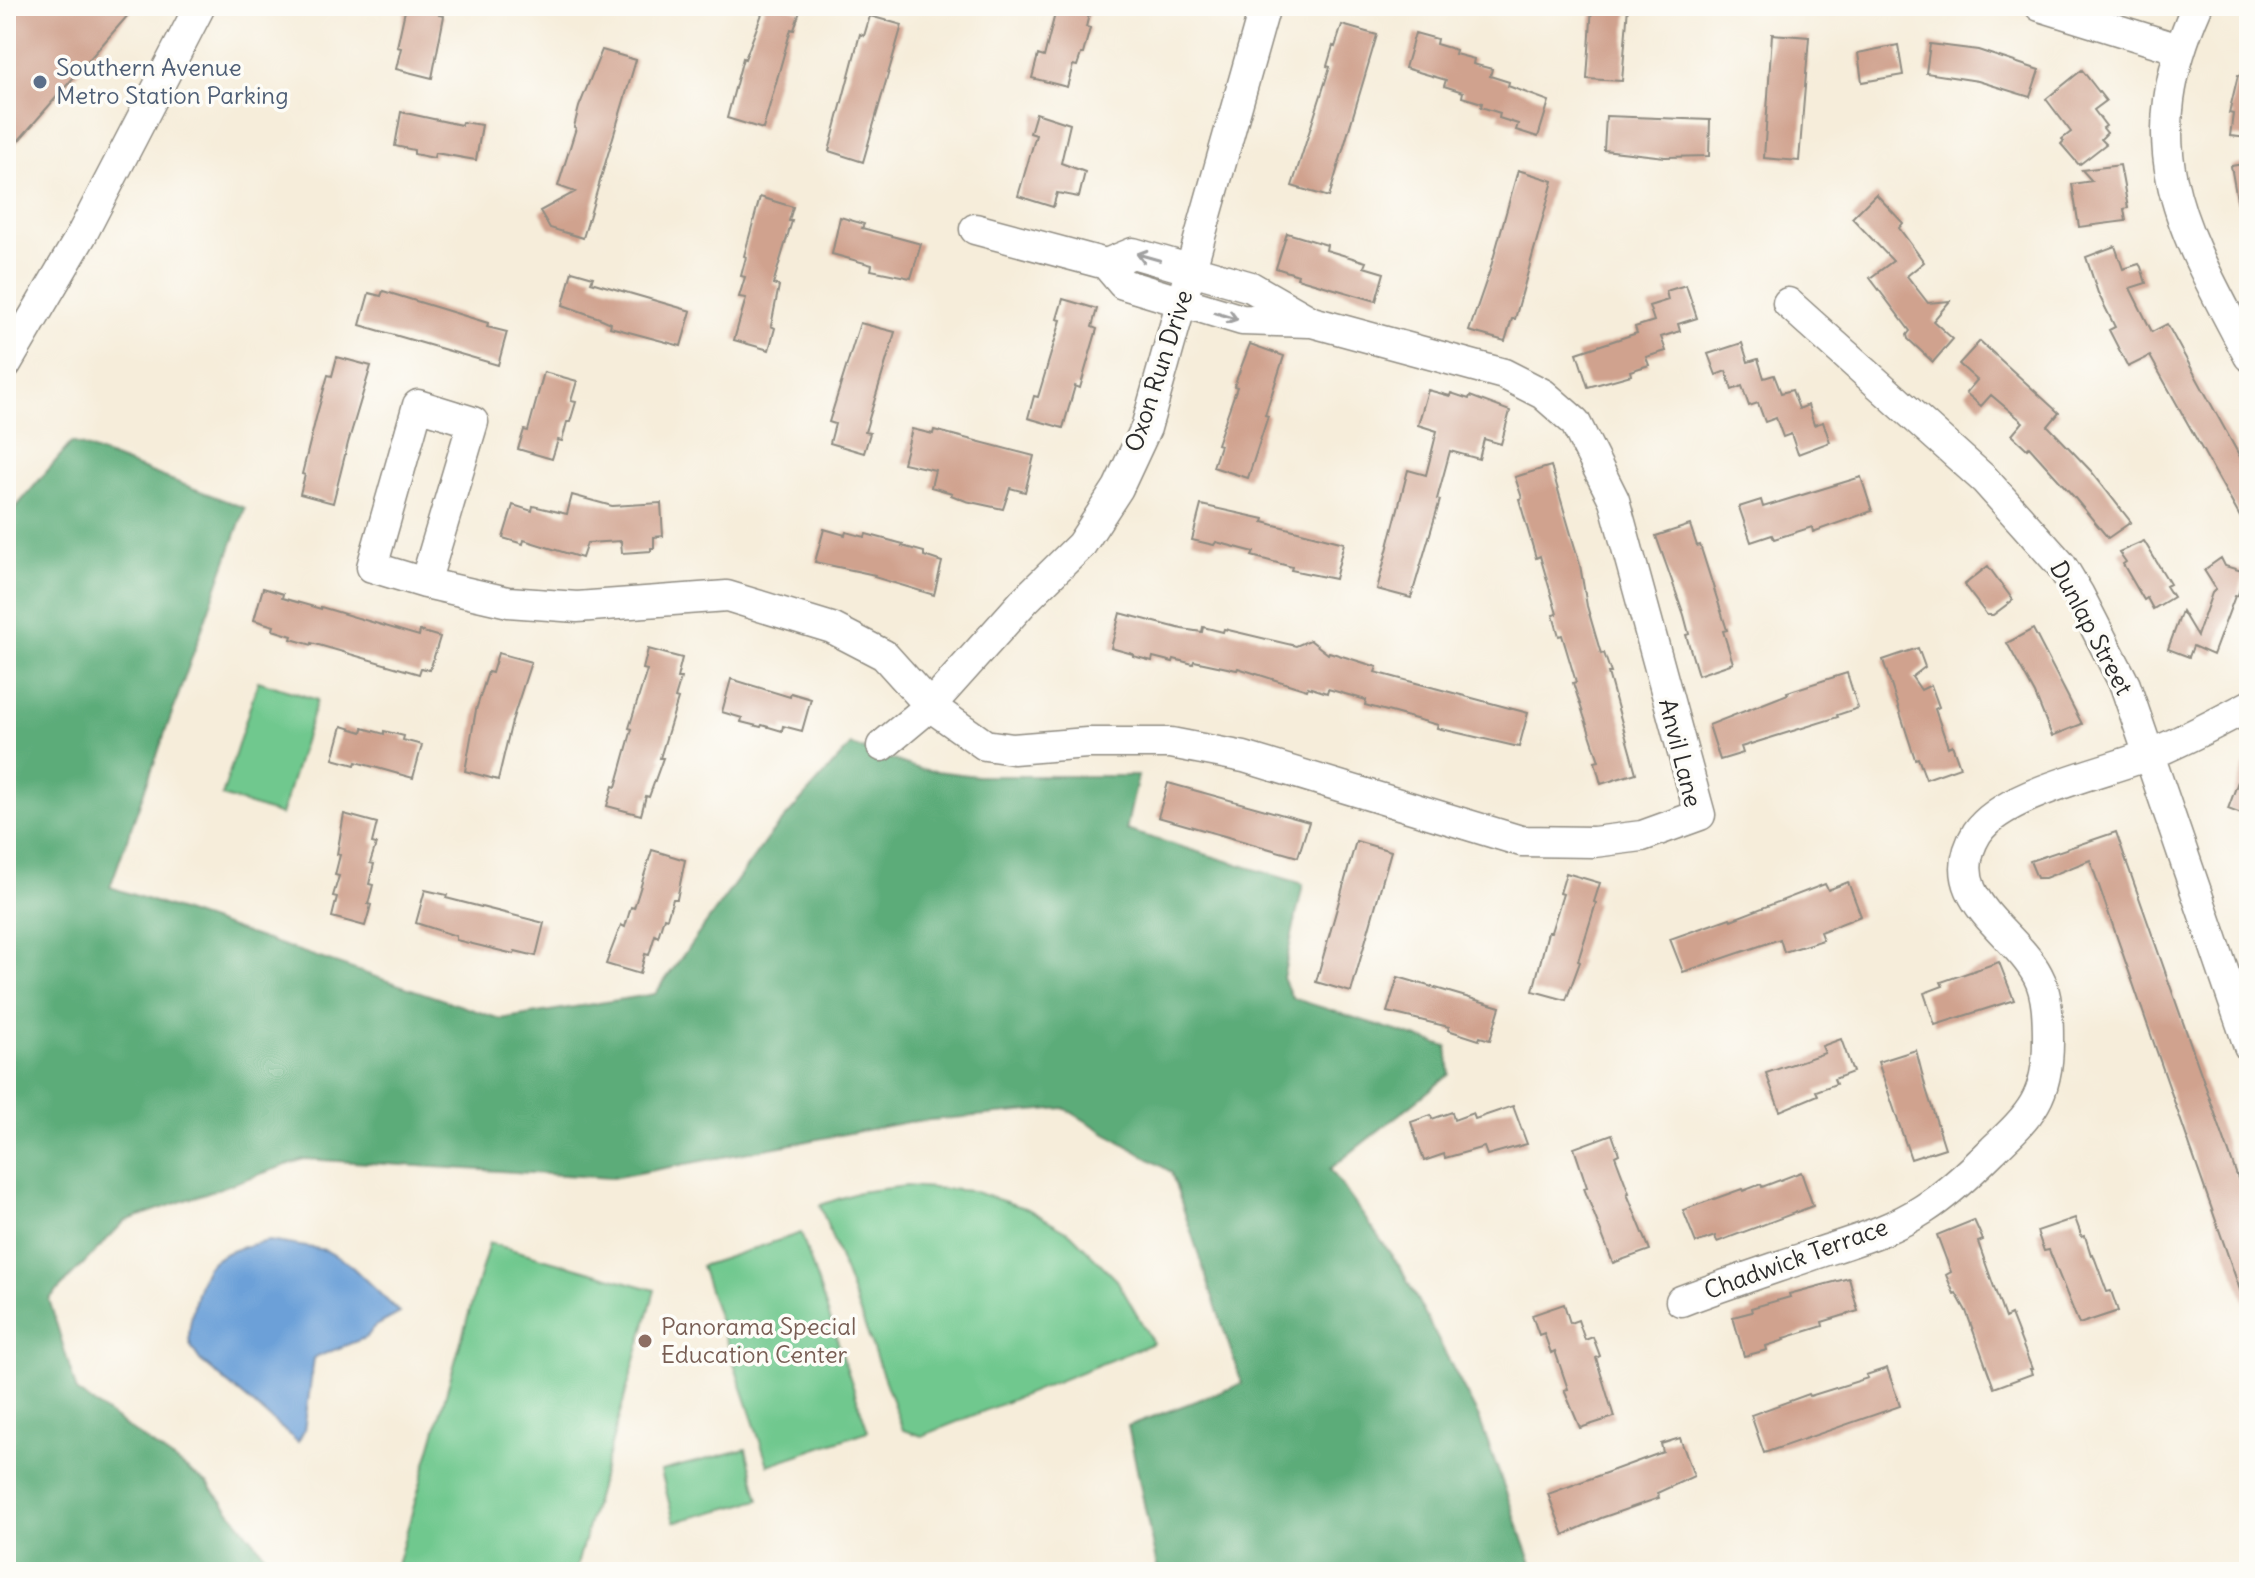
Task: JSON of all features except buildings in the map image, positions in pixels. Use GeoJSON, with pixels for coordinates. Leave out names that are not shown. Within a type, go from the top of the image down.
{"type":"FeatureCollection","features":[{"type":"Feature","properties":{"kind":"street"},"geometry":{"type":"LineString","coordinates":[[6,364],[81,236],[200,6]]}},
{"type":"Feature","properties":{"kind":"street","name":"Oxon Run Drive"},"geometry":{"type":"LineString","coordinates":[[882,746],[930,706],[1025,600],[1081,545],[1118,488],[1146,428],[1265,6]]}},
{"type":"Feature","properties":{"kind":"street"},"geometry":{"type":"LineString","coordinates":[[2040,6],[2179,49]]}},
{"type":"Feature","properties":{"kind":"street"},"geometry":{"type":"LineString","coordinates":[[2197,6],[2179,49],[2167,100],[2166,157],[2199,261],[2249,356]]}},
{"type":"Feature","properties":{"kind":"street"},"geometry":{"type":"LineString","coordinates":[[975,229],[1106,264],[1123,284],[1242,320],[1312,322]]}},
{"type":"Feature","properties":{"kind":"street","name":"Anvil Lane"},"geometry":{"type":"LineString","coordinates":[[930,706],[985,745],[1013,749],[1087,743],[1171,743],[1244,757],[1521,841],[1594,842],[1642,836],[1700,815],[1614,500],[1575,422],[1543,394],[1504,374],[1312,322],[1251,287],[1133,253],[1106,264]]}},
{"type":"Feature","properties":{"kind":"street","name":"Dunlap Street"},"geometry":{"type":"LineString","coordinates":[[1788,303],[1985,480],[2061,565],[2125,685],[2249,1046]]}},
{"type":"Feature","properties":{"kind":"street"},"geometry":{"type":"LineString","coordinates":[[425,583],[473,422],[418,405],[372,567],[425,583],[508,602],[577,607],[727,596],[832,628],[884,655],[930,706]]}},
{"type":"Feature","properties":{"kind":"street","name":"Chadwick Terrace"},"geometry":{"type":"LineString","coordinates":[[1681,1301],[1882,1231],[1924,1209],[1973,1170],[2026,1118],[2037,1102],[2046,1074],[2048,1020],[2039,977],[1976,902],[1967,873],[1967,853],[1979,830],[2000,810],[2151,754],[2249,706]]}},
{"type":"Feature","properties":{"kind":"green space"},"geometry":{"type":"Polygon","coordinates":[[[72,442],[245,508],[110,887],[500,1019],[655,994],[770,835],[851,745],[919,769],[977,776],[1138,776],[1126,830],[1303,884],[1283,978],[1292,998],[1447,1047],[1450,1074],[1330,1169],[1400,1267],[1479,1418],[1535,1572],[1158,1572],[1128,1426],[1242,1384],[1171,1172],[1064,1108],[908,1122],[612,1178],[304,1159],[125,1221],[49,1299],[77,1392],[208,1484],[279,1572],[6,1572],[6,519],[72,442]]]}},
{"type":"Feature","properties":{"kind":"green space"},"geometry":{"type":"Polygon","coordinates":[[[258,681],[317,700],[281,815],[222,796],[258,681]]]}},
{"type":"Feature","properties":{"kind":"green space"},"geometry":{"type":"Polygon","coordinates":[[[906,1186],[972,1191],[1028,1209],[1070,1233],[1117,1280],[1153,1343],[922,1436],[903,1430],[820,1205],[859,1192],[906,1186]]]}},
{"type":"Feature","properties":{"kind":"green space"},"geometry":{"type":"Polygon","coordinates":[[[801,1233],[868,1431],[768,1465],[701,1266],[801,1233]]]}},
{"type":"Feature","properties":{"kind":"green space"},"geometry":{"type":"Polygon","coordinates":[[[489,1243],[655,1290],[575,1572],[395,1572],[489,1243]]]}},
{"type":"Feature","properties":{"kind":"green space"},"geometry":{"type":"Polygon","coordinates":[[[746,1449],[759,1500],[674,1522],[661,1471],[746,1449]]]}},
{"type":"Feature","properties":{"kind":"water"},"geometry":{"type":"Polygon","coordinates":[[[269,1241],[325,1250],[348,1263],[400,1313],[374,1327],[367,1337],[314,1358],[304,1431],[298,1442],[200,1360],[190,1343],[195,1302],[206,1269],[230,1252],[269,1241]]]}},
{"type":"Feature","properties":{"kind":"place","name":"Southern Avenue Metro Station Parking"},"geometry":{"type":"Point","coordinates":[40,82]}},
{"type":"Feature","properties":{"kind":"place","name":"Panorama Special Education Center"},"geometry":{"type":"Point","coordinates":[645,1341]}}]}
